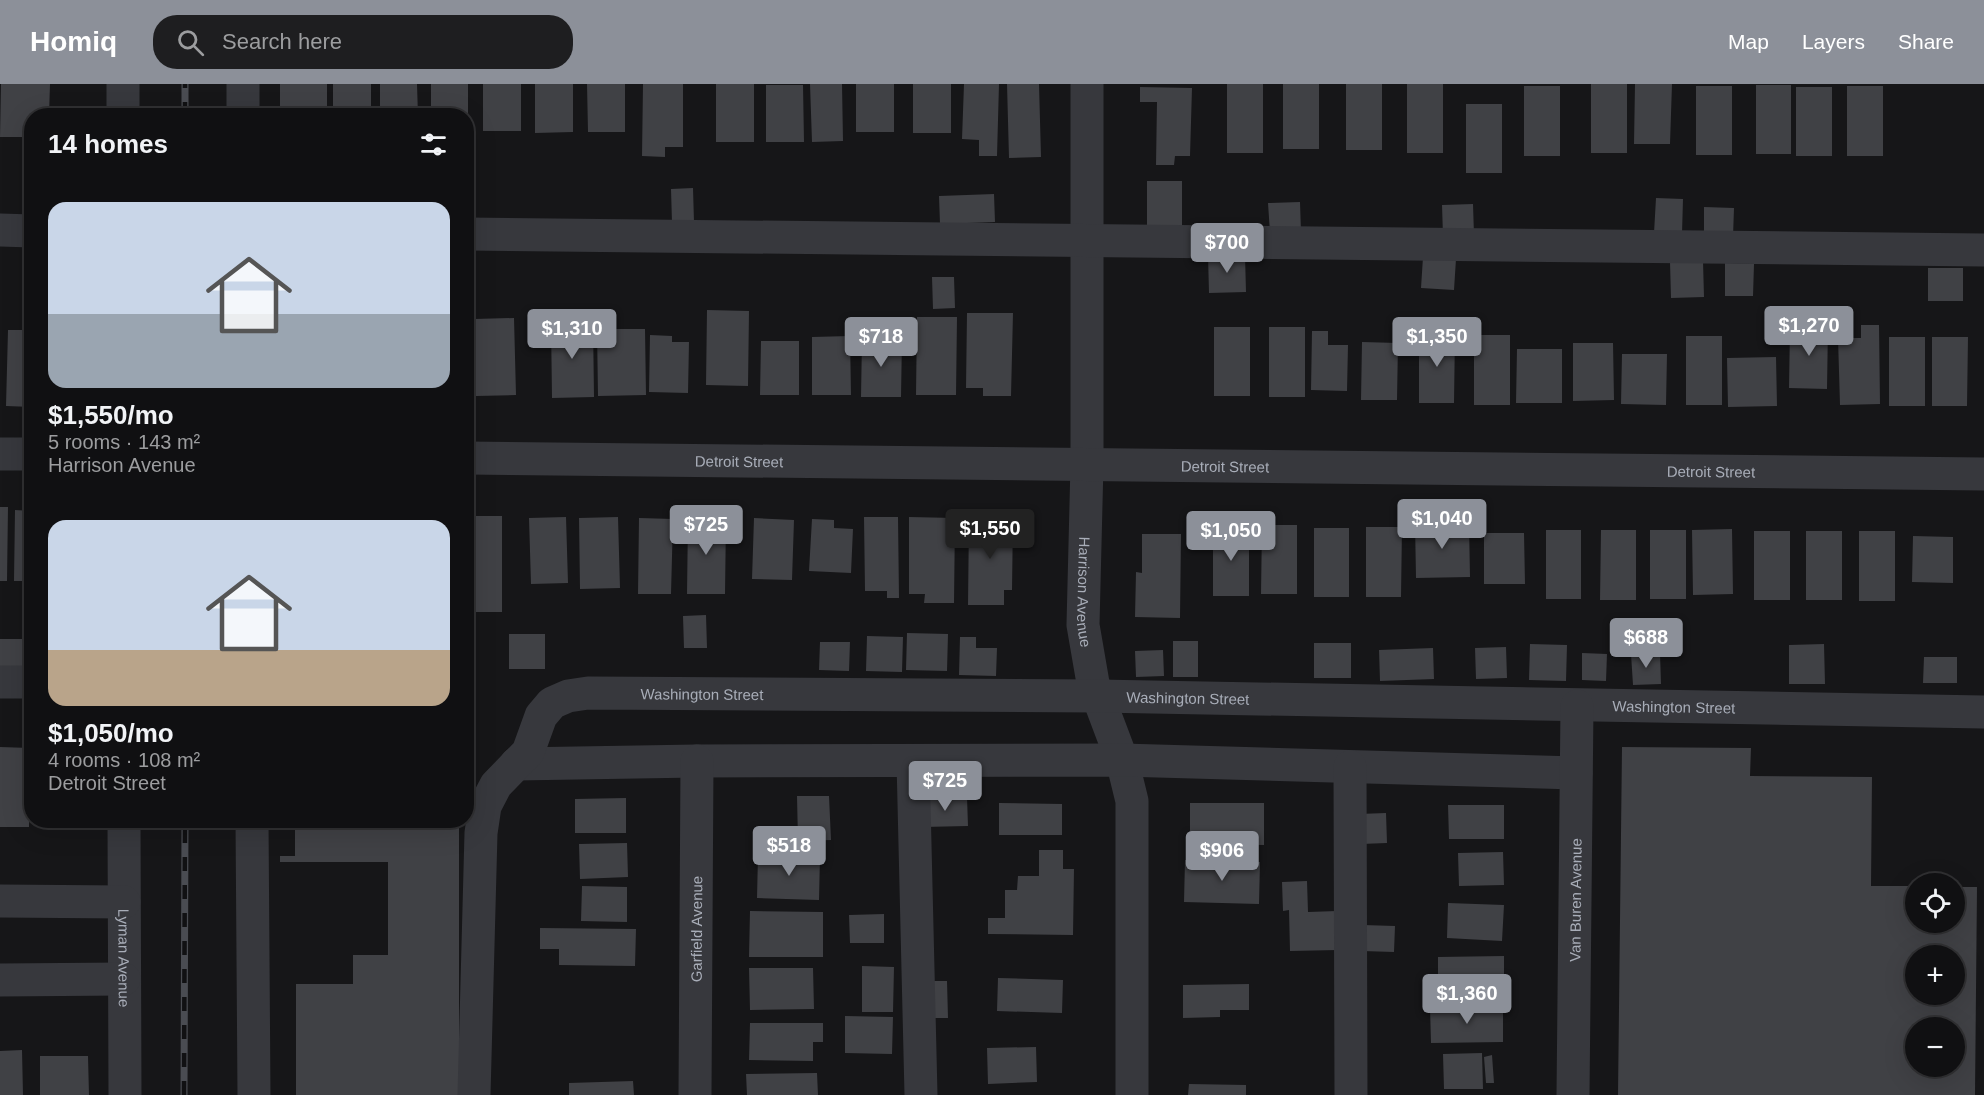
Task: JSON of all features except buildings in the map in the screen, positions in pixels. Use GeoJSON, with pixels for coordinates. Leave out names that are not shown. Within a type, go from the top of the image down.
{"type":"FeatureCollection","features":[{"type":"Feature","properties":{"kind":"street"},"geometry":{"type":"LineString","coordinates":[[123,84],[123,108]]}},
{"type":"Feature","properties":{"kind":"street"},"geometry":{"type":"LineString","coordinates":[[243,84],[243,108]]}},
{"type":"Feature","properties":{"kind":"street","name":"Harrison Avenue"},"geometry":{"type":"LineString","coordinates":[[1087,84],[1087,464],[1083,626],[1094,683],[1122,760],[1132,801],[1132,1095]]}},
{"type":"Feature","properties":{"kind":"street"},"geometry":{"type":"LineString","coordinates":[[0,230],[24,231]]}},
{"type":"Feature","properties":{"kind":"street"},"geometry":{"type":"LineString","coordinates":[[474,234],[1984,250]]}},
{"type":"Feature","properties":{"kind":"street"},"geometry":{"type":"LineString","coordinates":[[0,454],[24,454]]}},
{"type":"Feature","properties":{"kind":"street","name":"Detroit Street"},"geometry":{"type":"LineString","coordinates":[[474,458],[1984,474]]}},
{"type":"Feature","properties":{"kind":"street"},"geometry":{"type":"LineString","coordinates":[[0,682],[24,682]]}},
{"type":"Feature","properties":{"kind":"street"},"geometry":{"type":"LineString","coordinates":[[1984,689],[1984,713]]}},
{"type":"Feature","properties":{"kind":"street","name":"Washington Street"},"geometry":{"type":"LineString","coordinates":[[474,1095],[481,833],[485,806],[496,786],[528,752],[542,716],[552,703],[568,696],[588,693],[1098,696],[1984,713]]}},
{"type":"Feature","properties":{"kind":"street","name":"Van Buren Avenue"},"geometry":{"type":"LineString","coordinates":[[1573,1095],[1577,706]]}},
{"type":"Feature","properties":{"kind":"street"},"geometry":{"type":"LineString","coordinates":[[516,764],[697,761],[1122,760],[1576,773]]}},
{"type":"Feature","properties":{"kind":"street","name":"Garfield Avenue"},"geometry":{"type":"LineString","coordinates":[[695,1095],[697,761]]}},
{"type":"Feature","properties":{"kind":"street"},"geometry":{"type":"LineString","coordinates":[[913,761],[921,1095]]}},
{"type":"Feature","properties":{"kind":"street"},"geometry":{"type":"LineString","coordinates":[[1350,767],[1351,1095]]}},
{"type":"Feature","properties":{"kind":"street","name":"Lyman Avenue"},"geometry":{"type":"LineString","coordinates":[[124,828],[125,1095]]}},
{"type":"Feature","properties":{"kind":"street"},"geometry":{"type":"LineString","coordinates":[[252,828],[254,1095]]}},
{"type":"Feature","properties":{"kind":"street"},"geometry":{"type":"LineString","coordinates":[[0,901],[124,902]]}},
{"type":"Feature","properties":{"kind":"street"},"geometry":{"type":"LineString","coordinates":[[0,980],[124,979]]}},
{"type":"Feature","properties":{"kind":"railway"},"geometry":{"type":"LineString","coordinates":[[185,84],[185,108]]}},
{"type":"Feature","properties":{"kind":"railway"},"geometry":{"type":"LineString","coordinates":[[184,1095],[185,828]]}}]}
